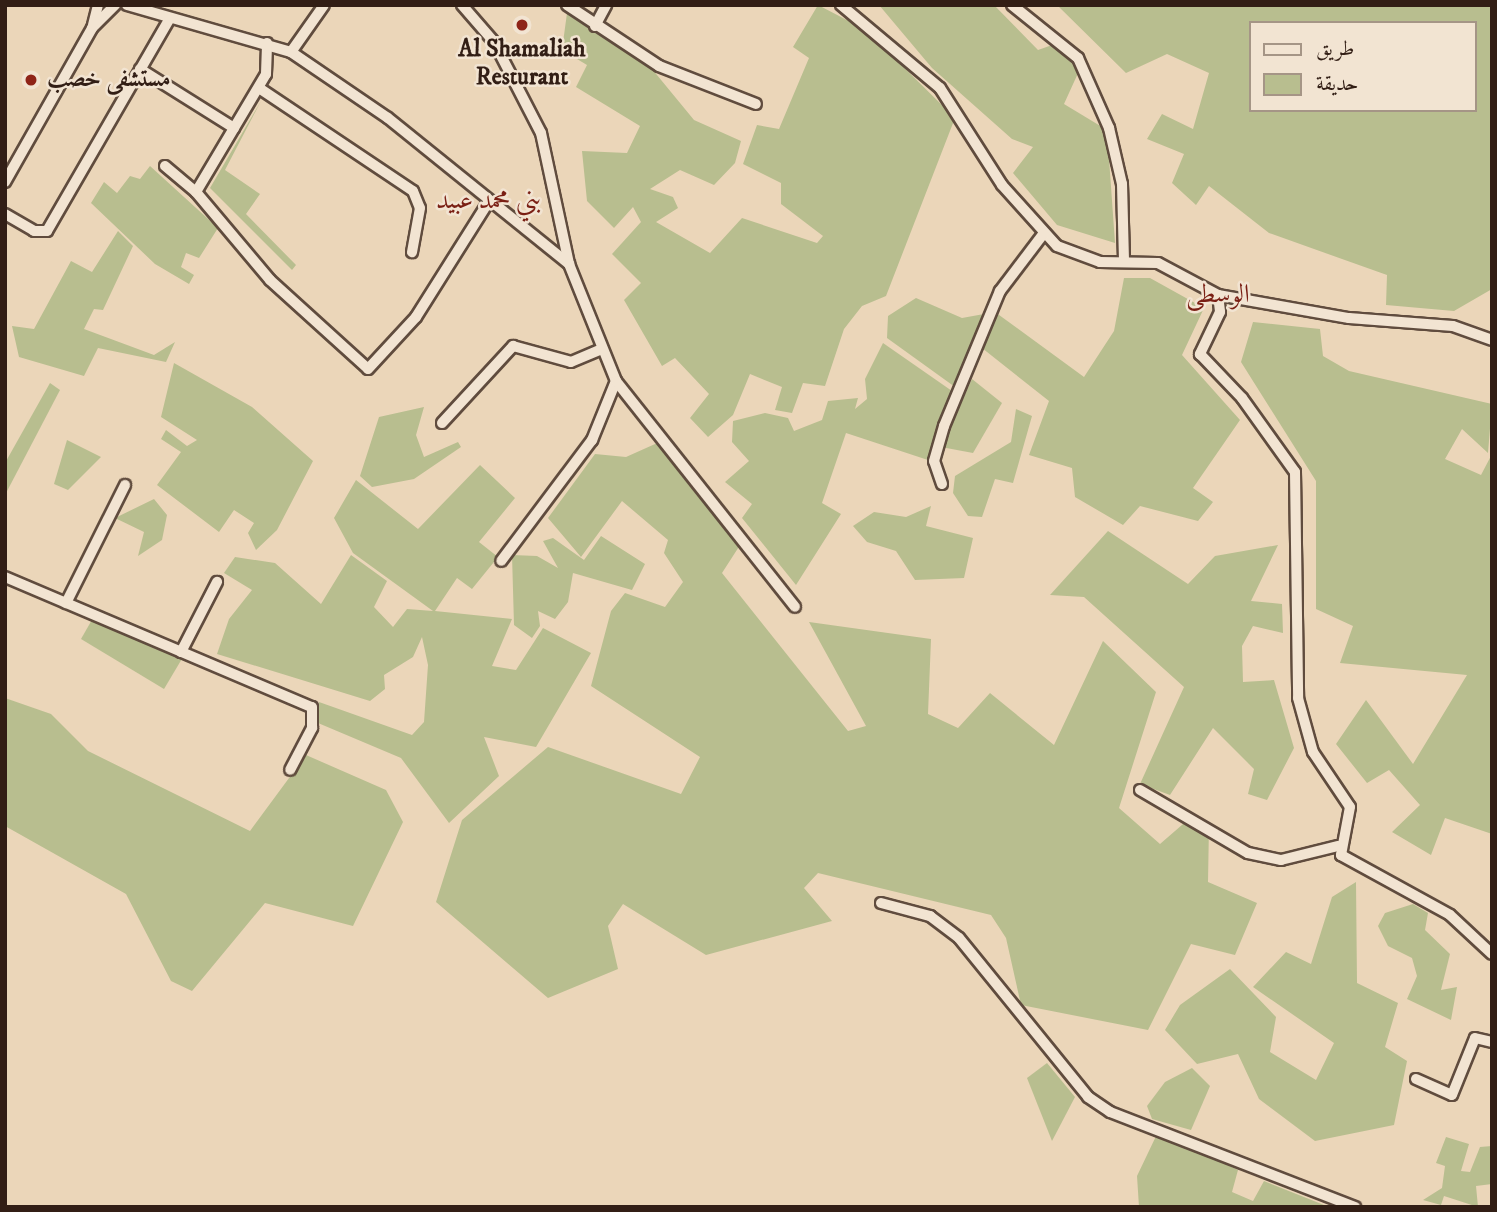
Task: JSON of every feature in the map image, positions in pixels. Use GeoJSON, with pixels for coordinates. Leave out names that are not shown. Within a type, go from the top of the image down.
{"type":"FeatureCollection","features":[{"type":"Feature","properties":{"kind":"street"},"geometry":{"type":"LineString","coordinates":[[92,28],[98,5]]}},
{"type":"Feature","properties":{"kind":"street"},"geometry":{"type":"LineString","coordinates":[[5,182],[92,28],[114,5]]}},
{"type":"Feature","properties":{"kind":"street"},"geometry":{"type":"LineString","coordinates":[[127,5],[148,8],[169,20],[267,43],[291,52],[388,118],[569,264]]}},
{"type":"Feature","properties":{"kind":"street"},"geometry":{"type":"LineString","coordinates":[[291,52],[324,5]]}},
{"type":"Feature","properties":{"kind":"street"},"geometry":{"type":"LineString","coordinates":[[462,5],[494,41],[541,133],[569,264],[599,350],[616,381],[795,607]]}},
{"type":"Feature","properties":{"kind":"street"},"geometry":{"type":"LineString","coordinates":[[567,5],[659,66],[756,104]]}},
{"type":"Feature","properties":{"kind":"street"},"geometry":{"type":"LineString","coordinates":[[595,26],[606,5]]}},
{"type":"Feature","properties":{"kind":"street"},"geometry":{"type":"LineString","coordinates":[[841,5],[940,88],[1002,185],[1044,233],[1081,257],[1158,263],[1218,295],[1349,318],[1453,326],[1492,340]]}},
{"type":"Feature","properties":{"kind":"street"},"geometry":{"type":"LineString","coordinates":[[1012,5],[1078,58],[1109,128],[1122,184],[1124,260]]}},
{"type":"Feature","properties":{"kind":"street"},"geometry":{"type":"LineString","coordinates":[[5,214],[34,231],[47,230],[169,20]]}},
{"type":"Feature","properties":{"kind":"street"},"geometry":{"type":"LineString","coordinates":[[196,192],[259,88],[267,43]]}},
{"type":"Feature","properties":{"kind":"street"},"geometry":{"type":"LineString","coordinates":[[140,69],[234,128]]}},
{"type":"Feature","properties":{"kind":"street"},"geometry":{"type":"LineString","coordinates":[[259,88],[413,191],[421,208],[412,252]]}},
{"type":"Feature","properties":{"kind":"street"},"geometry":{"type":"LineString","coordinates":[[165,166],[196,192],[270,280],[368,369],[416,317],[489,201]]}},
{"type":"Feature","properties":{"kind":"street"},"geometry":{"type":"LineString","coordinates":[[942,484],[934,461],[944,426],[1000,291],[1044,233]]}},
{"type":"Feature","properties":{"kind":"street"},"geometry":{"type":"LineString","coordinates":[[1218,295],[1220,313],[1200,354],[1242,398],[1295,472],[1298,698],[1313,752],[1350,807],[1338,846]]}},
{"type":"Feature","properties":{"kind":"street"},"geometry":{"type":"LineString","coordinates":[[442,423],[513,346],[571,362],[599,350]]}},
{"type":"Feature","properties":{"kind":"street"},"geometry":{"type":"LineString","coordinates":[[501,561],[592,440],[616,381]]}},
{"type":"Feature","properties":{"kind":"street"},"geometry":{"type":"LineString","coordinates":[[66,603],[125,485]]}},
{"type":"Feature","properties":{"kind":"street"},"geometry":{"type":"LineString","coordinates":[[5,577],[312,708],[312,728],[290,770]]}},
{"type":"Feature","properties":{"kind":"street"},"geometry":{"type":"LineString","coordinates":[[181,652],[217,582]]}},
{"type":"Feature","properties":{"kind":"street"},"geometry":{"type":"LineString","coordinates":[[1140,790],[1248,853],[1282,860],[1338,846]]}},
{"type":"Feature","properties":{"kind":"street"},"geometry":{"type":"LineString","coordinates":[[1338,846],[1354,866],[1450,915],[1492,954]]}},
{"type":"Feature","properties":{"kind":"street"},"geometry":{"type":"LineString","coordinates":[[881,903],[930,916],[959,938],[1088,1097],[1110,1112],[1355,1207]]}},
{"type":"Feature","properties":{"kind":"street"},"geometry":{"type":"LineString","coordinates":[[1416,1079],[1452,1095],[1475,1038],[1492,1042]]}},
{"type":"Feature","properties":{"kind":"green space"},"geometry":{"type":"Polygon","coordinates":[[[818,5],[866,30],[955,118],[886,296],[862,306],[844,329],[825,386],[803,383],[792,413],[775,410],[782,387],[750,374],[733,415],[708,437],[690,418],[709,394],[675,358],[662,366],[624,300],[641,283],[612,254],[641,222],[633,207],[614,228],[587,201],[582,151],[627,153],[640,126],[576,87],[587,65],[562,50],[567,13],[643,58],[694,120],[741,141],[735,163],[714,185],[680,170],[650,189],[673,197],[678,208],[656,222],[710,253],[742,218],[817,243],[823,236],[781,204],[781,183],[743,164],[757,125],[779,129],[809,58],[793,47],[818,5]]]}},
{"type":"Feature","properties":{"kind":"green space"},"geometry":{"type":"Polygon","coordinates":[[[879,5],[994,5],[1038,50],[1055,44],[1079,71],[1064,104],[1107,130],[1115,243],[1057,225],[1013,173],[1033,147],[1012,139],[932,68],[879,5]]]}},
{"type":"Feature","properties":{"kind":"green space"},"geometry":{"type":"Polygon","coordinates":[[[1057,5],[1492,5],[1492,289],[1454,311],[1386,305],[1387,275],[1269,233],[1209,186],[1196,205],[1172,183],[1184,154],[1147,139],[1162,114],[1193,129],[1209,73],[1167,54],[1126,73],[1057,5]]]}},
{"type":"Feature","properties":{"kind":"green space"},"geometry":{"type":"Polygon","coordinates":[[[261,101],[225,170],[260,194],[246,214],[296,265],[292,270],[210,188],[261,101]]]}},
{"type":"Feature","properties":{"kind":"green space"},"geometry":{"type":"Polygon","coordinates":[[[150,166],[218,228],[199,258],[186,253],[181,267],[194,275],[189,284],[155,264],[91,203],[104,182],[117,193],[130,176],[140,179],[150,166]]]}},
{"type":"Feature","properties":{"kind":"green space"},"geometry":{"type":"Polygon","coordinates":[[[118,231],[133,246],[103,310],[94,309],[84,329],[154,355],[175,342],[166,362],[98,348],[84,376],[19,357],[12,326],[34,329],[71,261],[92,272],[118,231]]]}},
{"type":"Feature","properties":{"kind":"green space"},"geometry":{"type":"Polygon","coordinates":[[[1124,278],[1150,278],[1204,308],[1182,355],[1240,420],[1193,488],[1213,502],[1198,521],[1140,506],[1123,525],[1075,497],[1072,468],[1029,455],[1049,401],[982,348],[955,387],[887,338],[888,316],[916,298],[962,318],[995,312],[1084,377],[1114,331],[1124,278]]]}},
{"type":"Feature","properties":{"kind":"green space"},"geometry":{"type":"Polygon","coordinates":[[[1253,322],[1320,329],[1323,356],[1349,371],[1492,404],[1488,453],[1462,429],[1445,459],[1481,475],[1492,454],[1492,834],[1445,818],[1431,855],[1392,832],[1420,805],[1389,770],[1367,783],[1336,744],[1366,700],[1413,764],[1467,675],[1340,663],[1353,626],[1316,609],[1316,481],[1241,362],[1253,322]]]}},
{"type":"Feature","properties":{"kind":"green space"},"geometry":{"type":"Polygon","coordinates":[[[883,343],[952,391],[931,461],[846,433],[822,503],[841,514],[796,585],[742,518],[752,504],[725,482],[749,461],[732,442],[733,421],[765,413],[788,418],[794,431],[822,420],[828,401],[858,398],[855,409],[867,399],[865,379],[883,343]]]}},
{"type":"Feature","properties":{"kind":"green space"},"geometry":{"type":"Polygon","coordinates":[[[174,363],[252,407],[313,461],[277,530],[256,550],[248,533],[254,523],[234,510],[219,532],[157,485],[181,452],[161,439],[166,430],[187,446],[197,440],[161,417],[174,363]]]}},
{"type":"Feature","properties":{"kind":"green space"},"geometry":{"type":"Polygon","coordinates":[[[972,379],[1002,403],[973,453],[941,447],[972,379]]]}},
{"type":"Feature","properties":{"kind":"green space"},"geometry":{"type":"Polygon","coordinates":[[[50,383],[60,390],[5,495],[5,463],[50,383]]]}},
{"type":"Feature","properties":{"kind":"green space"},"geometry":{"type":"Polygon","coordinates":[[[424,407],[416,435],[424,457],[458,442],[461,447],[414,479],[372,487],[360,476],[379,417],[424,407]]]}},
{"type":"Feature","properties":{"kind":"green space"},"geometry":{"type":"Polygon","coordinates":[[[1016,409],[1032,416],[1013,483],[995,479],[982,517],[968,516],[953,493],[955,476],[1011,442],[1016,409]]]}},
{"type":"Feature","properties":{"kind":"green space"},"geometry":{"type":"Polygon","coordinates":[[[67,440],[101,457],[68,490],[54,484],[67,440]]]}},
{"type":"Feature","properties":{"kind":"green space"},"geometry":{"type":"Polygon","coordinates":[[[664,440],[705,505],[742,542],[722,573],[848,731],[866,726],[809,622],[931,639],[928,714],[958,728],[990,693],[1054,745],[1103,641],[1156,692],[1119,808],[1160,844],[1190,818],[1209,825],[1208,882],[1257,903],[1235,955],[1191,944],[1148,1030],[1021,1005],[1006,938],[991,915],[818,873],[804,888],[832,921],[706,955],[623,904],[608,926],[618,969],[548,998],[436,902],[462,820],[548,747],[681,794],[700,757],[591,686],[611,611],[625,593],[665,607],[683,582],[664,553],[668,540],[622,501],[581,557],[548,518],[595,454],[626,457],[664,440]]]}},
{"type":"Feature","properties":{"kind":"green space"},"geometry":{"type":"Polygon","coordinates":[[[480,465],[515,498],[479,542],[498,557],[472,589],[457,578],[435,611],[512,619],[492,666],[516,670],[543,628],[591,653],[536,747],[484,737],[499,776],[449,823],[401,758],[318,723],[319,702],[412,735],[424,722],[428,665],[422,637],[413,657],[384,675],[385,689],[370,701],[217,654],[229,619],[252,590],[224,573],[235,557],[275,563],[321,604],[351,555],[387,581],[374,607],[393,627],[407,609],[433,611],[353,553],[334,518],[356,480],[418,529],[480,465]]]}},
{"type":"Feature","properties":{"kind":"green space"},"geometry":{"type":"Polygon","coordinates":[[[154,499],[167,515],[162,540],[138,556],[144,532],[115,518],[154,499]]]}},
{"type":"Feature","properties":{"kind":"green space"},"geometry":{"type":"Polygon","coordinates":[[[931,506],[926,526],[973,538],[964,578],[915,580],[896,551],[867,542],[853,526],[874,512],[906,517],[931,506]]]}},
{"type":"Feature","properties":{"kind":"green space"},"geometry":{"type":"Polygon","coordinates":[[[1108,531],[1188,584],[1215,556],[1278,545],[1251,601],[1282,604],[1283,633],[1253,626],[1242,646],[1243,682],[1274,680],[1294,748],[1267,800],[1248,794],[1254,769],[1213,728],[1170,795],[1140,784],[1184,687],[1084,597],[1050,595],[1108,531]]]}},
{"type":"Feature","properties":{"kind":"green space"},"geometry":{"type":"Polygon","coordinates":[[[601,536],[645,564],[632,590],[573,573],[568,602],[555,619],[538,611],[540,626],[532,638],[514,625],[512,555],[537,556],[558,568],[543,541],[553,538],[584,560],[601,536]]]}},
{"type":"Feature","properties":{"kind":"green space"},"geometry":{"type":"Polygon","coordinates":[[[93,618],[183,657],[164,689],[81,639],[93,618]]]}},
{"type":"Feature","properties":{"kind":"green space"},"geometry":{"type":"Polygon","coordinates":[[[5,698],[51,714],[88,751],[250,831],[306,755],[386,790],[403,822],[353,926],[265,903],[192,991],[171,981],[126,894],[5,826],[5,698]]]}},
{"type":"Feature","properties":{"kind":"green space"},"geometry":{"type":"Polygon","coordinates":[[[1356,882],[1357,983],[1398,1003],[1385,1047],[1407,1061],[1394,1125],[1315,1141],[1259,1099],[1238,1054],[1197,1064],[1165,1030],[1180,1005],[1230,969],[1276,1017],[1270,1052],[1316,1080],[1334,1043],[1253,987],[1286,952],[1311,964],[1332,897],[1356,882]]]}},
{"type":"Feature","properties":{"kind":"green space"},"geometry":{"type":"Polygon","coordinates":[[[1413,904],[1428,913],[1425,930],[1450,954],[1441,990],[1457,987],[1451,1020],[1407,999],[1417,976],[1412,958],[1388,946],[1378,926],[1385,913],[1413,904]]]}},
{"type":"Feature","properties":{"kind":"green space"},"geometry":{"type":"Polygon","coordinates":[[[1047,1063],[1075,1097],[1052,1141],[1027,1078],[1047,1063]]]}},
{"type":"Feature","properties":{"kind":"green space"},"geometry":{"type":"Polygon","coordinates":[[[1192,1068],[1210,1086],[1191,1130],[1152,1119],[1147,1106],[1165,1082],[1192,1068]]]}},
{"type":"Feature","properties":{"kind":"green space"},"geometry":{"type":"Polygon","coordinates":[[[1158,1132],[1238,1170],[1232,1192],[1253,1201],[1264,1181],[1329,1207],[1139,1207],[1137,1176],[1158,1132]]]}},
{"type":"Feature","properties":{"kind":"green space"},"geometry":{"type":"Polygon","coordinates":[[[1446,1137],[1469,1144],[1461,1171],[1470,1172],[1480,1147],[1492,1146],[1492,1184],[1476,1186],[1478,1207],[1444,1196],[1441,1205],[1423,1200],[1442,1188],[1445,1166],[1436,1163],[1446,1137]]]}},
{"type":"Feature","properties":{"kind":"place","name":"Al Shamaliah Resturant"},"geometry":{"type":"Point","coordinates":[522,25]}},
{"type":"Feature","properties":{"kind":"place","name":"مستشفى خصب"},"geometry":{"type":"Point","coordinates":[31,80]}},
{"type":"Feature","properties":{"kind":"district","name":"بني محمد عبيد"},"geometry":{"type":"Point","coordinates":[489,201]}},
{"type":"Feature","properties":{"kind":"district","name":"الوسطى"},"geometry":{"type":"Point","coordinates":[1218,295]}}]}
